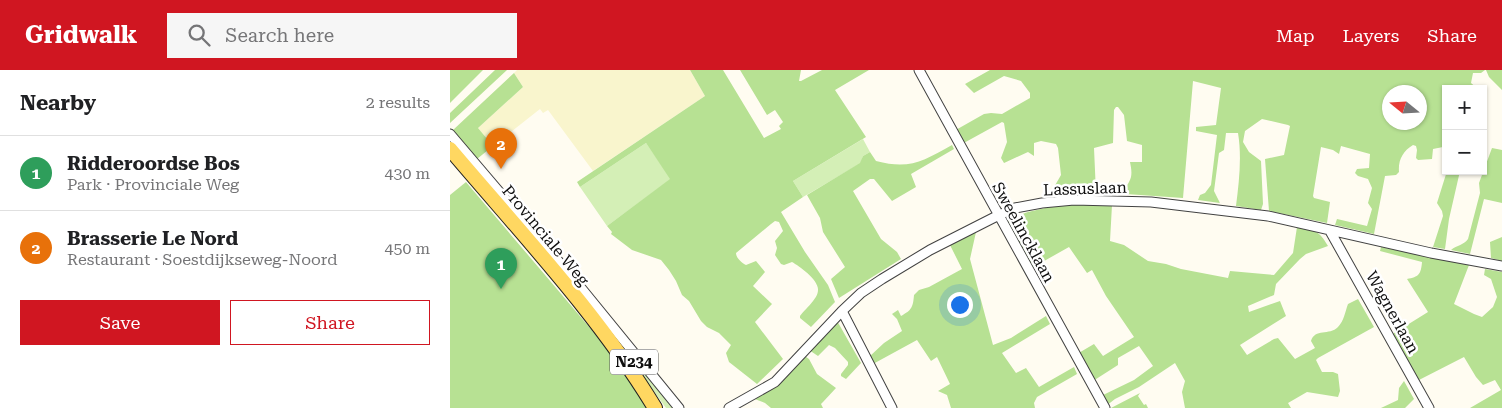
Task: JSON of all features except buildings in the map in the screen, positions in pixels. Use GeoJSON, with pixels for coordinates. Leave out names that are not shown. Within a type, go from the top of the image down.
{"type":"FeatureCollection","features":[{"type":"Feature","properties":{"kind":"main road","name":"Provinciale Weg"},"geometry":{"type":"LineString","coordinates":[[450,149],[596,321],[656,408]]}},
{"type":"Feature","properties":{"kind":"main road","name":"Provinciale Weg"},"geometry":{"type":"LineString","coordinates":[[596,321],[608,331],[628,355],[666,408]]}},
{"type":"Feature","properties":{"kind":"street","name":"Sweelincklaan"},"geometry":{"type":"LineString","coordinates":[[919,70],[1105,408]]}},
{"type":"Feature","properties":{"kind":"street"},"geometry":{"type":"LineString","coordinates":[[450,134],[577,283],[679,408]]}},
{"type":"Feature","properties":{"kind":"street","name":"Lassuslaan"},"geometry":{"type":"LineString","coordinates":[[730,408],[775,382],[842,311],[882,279],[930,250],[998,216],[1015,208],[1042,203],[1074,200],[1151,202],[1268,216],[1502,266]]}},
{"type":"Feature","properties":{"kind":"street","name":"Wagnerlaan"},"geometry":{"type":"LineString","coordinates":[[1330,230],[1429,408]]}},
{"type":"Feature","properties":{"kind":"street"},"geometry":{"type":"LineString","coordinates":[[842,311],[892,408]]}},
{"type":"Feature","properties":{"kind":"shaded area"},"geometry":{"type":"Polygon","coordinates":[[[517,70],[690,70],[705,96],[593,171],[548,110],[543,113],[540,109],[493,146],[478,128],[523,87],[514,73],[517,70]]]}},
{"type":"Feature","properties":{"kind":"green space"},"geometry":{"type":"Polygon","coordinates":[[[450,70],[483,70],[450,103],[450,70]]]}},
{"type":"Feature","properties":{"kind":"green space"},"geometry":{"type":"Polygon","coordinates":[[[495,70],[507,70],[450,123],[450,113],[495,70]]]}},
{"type":"Feature","properties":{"kind":"green space"},"geometry":{"type":"Polygon","coordinates":[[[690,70],[723,70],[764,138],[781,129],[779,126],[783,122],[775,110],[767,115],[740,70],[801,70],[799,81],[801,81],[822,70],[869,70],[835,90],[866,137],[793,181],[803,197],[781,212],[828,285],[835,302],[811,327],[800,318],[816,297],[818,290],[815,282],[808,274],[792,262],[784,265],[781,264],[775,255],[777,248],[775,241],[783,231],[779,222],[775,221],[736,253],[744,264],[756,261],[765,272],[753,286],[772,304],[755,322],[783,359],[757,384],[729,362],[726,353],[731,345],[719,333],[707,327],[701,321],[689,301],[682,295],[676,281],[661,260],[632,250],[611,234],[612,232],[607,226],[670,179],[646,143],[580,187],[577,182],[705,96],[690,70]]]}},
{"type":"Feature","properties":{"kind":"green space"},"geometry":{"type":"Polygon","coordinates":[[[990,70],[1485,70],[1481,73],[1473,73],[1471,83],[1473,85],[1442,85],[1442,147],[1433,149],[1432,159],[1418,160],[1416,158],[1416,146],[1413,145],[1402,156],[1399,172],[1396,175],[1385,176],[1374,234],[1335,225],[1337,219],[1367,226],[1372,209],[1368,203],[1372,188],[1368,179],[1355,173],[1357,169],[1369,168],[1370,154],[1341,146],[1339,154],[1333,150],[1321,147],[1313,196],[1314,198],[1330,202],[1327,223],[1269,211],[1265,159],[1284,155],[1290,126],[1262,119],[1245,131],[1243,142],[1249,152],[1261,161],[1263,204],[1261,210],[1236,206],[1240,160],[1238,133],[1226,133],[1224,150],[1219,153],[1214,191],[1220,203],[1198,200],[1200,195],[1205,193],[1211,185],[1217,135],[1196,131],[1196,127],[1216,125],[1221,88],[1193,81],[1183,198],[1126,194],[1131,175],[1130,162],[1142,162],[1142,145],[1127,141],[1124,115],[1118,107],[1114,110],[1113,143],[1094,148],[1096,193],[1050,194],[1061,175],[1056,144],[1041,141],[1034,143],[1034,156],[1028,152],[1004,163],[1001,158],[1007,142],[1004,123],[1002,122],[962,144],[954,131],[984,114],[1002,114],[1030,98],[1030,93],[1021,81],[1004,76],[974,93],[965,84],[990,70]]]}},
{"type":"Feature","properties":{"kind":"green space"},"geometry":{"type":"Polygon","coordinates":[[[1486,70],[1502,70],[1502,90],[1489,77],[1486,70]]]}},
{"type":"Feature","properties":{"kind":"green space"},"geometry":{"type":"Polygon","coordinates":[[[514,73],[523,87],[478,128],[493,146],[477,159],[453,130],[514,73]]]}},
{"type":"Feature","properties":{"kind":"green space"},"geometry":{"type":"Polygon","coordinates":[[[863,139],[870,152],[863,156],[861,163],[803,197],[793,181],[863,139]]]}},
{"type":"Feature","properties":{"kind":"green space"},"geometry":{"type":"Polygon","coordinates":[[[646,143],[671,179],[607,226],[580,187],[646,143]]]}},
{"type":"Feature","properties":{"kind":"green space"},"geometry":{"type":"Polygon","coordinates":[[[952,145],[954,149],[911,174],[916,187],[892,201],[874,179],[870,179],[853,191],[881,239],[897,252],[901,259],[839,298],[831,279],[845,267],[823,232],[820,218],[807,195],[860,163],[863,156],[870,152],[876,161],[898,165],[916,162],[933,156],[952,145]]]}},
{"type":"Feature","properties":{"kind":"green space"},"geometry":{"type":"Polygon","coordinates":[[[1492,148],[1502,150],[1502,203],[1484,199],[1470,254],[1451,250],[1468,239],[1480,193],[1479,183],[1482,175],[1487,175],[1487,161],[1492,148]]]}},
{"type":"Feature","properties":{"kind":"green space"},"geometry":{"type":"Polygon","coordinates":[[[1446,175],[1459,175],[1449,219],[1445,249],[1433,247],[1443,216],[1437,203],[1446,175]]]}},
{"type":"Feature","properties":{"kind":"green space"},"geometry":{"type":"Polygon","coordinates":[[[466,182],[613,355],[648,408],[450,408],[450,195],[466,182]]]}},
{"type":"Feature","properties":{"kind":"green space"},"geometry":{"type":"Polygon","coordinates":[[[1058,205],[1112,205],[1110,241],[1124,245],[1148,261],[1228,278],[1230,271],[1274,275],[1293,253],[1297,227],[1312,230],[1319,234],[1328,246],[1306,254],[1300,259],[1276,284],[1274,295],[1248,306],[1249,312],[1280,301],[1286,316],[1240,345],[1247,355],[1278,338],[1295,359],[1315,348],[1311,341],[1313,337],[1338,327],[1348,304],[1358,299],[1374,327],[1316,360],[1322,372],[1338,374],[1340,391],[1338,397],[1307,392],[1288,403],[1291,408],[1185,408],[1182,392],[1185,381],[1175,363],[1106,406],[1101,396],[1134,380],[1153,366],[1139,346],[1118,358],[1118,365],[1093,381],[1077,354],[1094,344],[1103,356],[1134,337],[1106,296],[1092,270],[1087,273],[1069,247],[1030,269],[1006,220],[1028,212],[1058,205]]]}},
{"type":"Feature","properties":{"kind":"green space"},"geometry":{"type":"Polygon","coordinates":[[[976,232],[970,259],[993,345],[1011,338],[1046,316],[1050,324],[1002,353],[1016,373],[1026,368],[1039,387],[1074,367],[1077,374],[1037,397],[1034,403],[1035,408],[951,408],[947,395],[938,391],[950,384],[937,357],[931,361],[917,340],[873,364],[869,357],[884,343],[902,331],[897,319],[892,314],[898,310],[901,316],[905,314],[910,310],[914,295],[919,290],[929,287],[962,269],[950,245],[976,232]]]}},
{"type":"Feature","properties":{"kind":"green space"},"geometry":{"type":"Polygon","coordinates":[[[1502,237],[1502,261],[1491,258],[1490,242],[1502,237]]]}},
{"type":"Feature","properties":{"kind":"green space"},"geometry":{"type":"Polygon","coordinates":[[[1381,247],[1469,265],[1454,304],[1482,317],[1493,307],[1497,297],[1491,279],[1484,275],[1485,269],[1502,272],[1502,408],[1470,408],[1501,390],[1495,380],[1483,385],[1464,357],[1417,381],[1391,335],[1428,312],[1407,279],[1419,274],[1422,262],[1380,251],[1381,247]]]}},
{"type":"Feature","properties":{"kind":"green space"},"geometry":{"type":"Polygon","coordinates":[[[836,319],[861,363],[846,379],[841,374],[848,365],[848,362],[835,348],[829,345],[818,356],[806,348],[836,319]]]}},
{"type":"Feature","properties":{"kind":"green space"},"geometry":{"type":"Polygon","coordinates":[[[802,354],[809,359],[817,374],[836,388],[821,404],[823,408],[771,408],[765,403],[752,398],[802,354]]]}},
{"type":"Feature","properties":{"kind":"green space"},"geometry":{"type":"Polygon","coordinates":[[[639,371],[645,373],[673,408],[666,408],[639,371]]]}},
{"type":"Feature","properties":{"kind":"green space"},"geometry":{"type":"Polygon","coordinates":[[[1404,381],[1414,399],[1405,408],[1381,408],[1398,400],[1399,388],[1404,381]]]}},
{"type":"Feature","properties":{"kind":"green space"},"geometry":{"type":"Polygon","coordinates":[[[1140,393],[1138,396],[1148,408],[1111,408],[1140,393]]]}},
{"type":"Feature","properties":{"kind":"place","name":"Brasserie Le Nord"},"geometry":{"type":"Point","coordinates":[501,169]}},
{"type":"Feature","properties":{"kind":"place","name":"Ridderoordse Bos"},"geometry":{"type":"Point","coordinates":[501,289]}}]}
